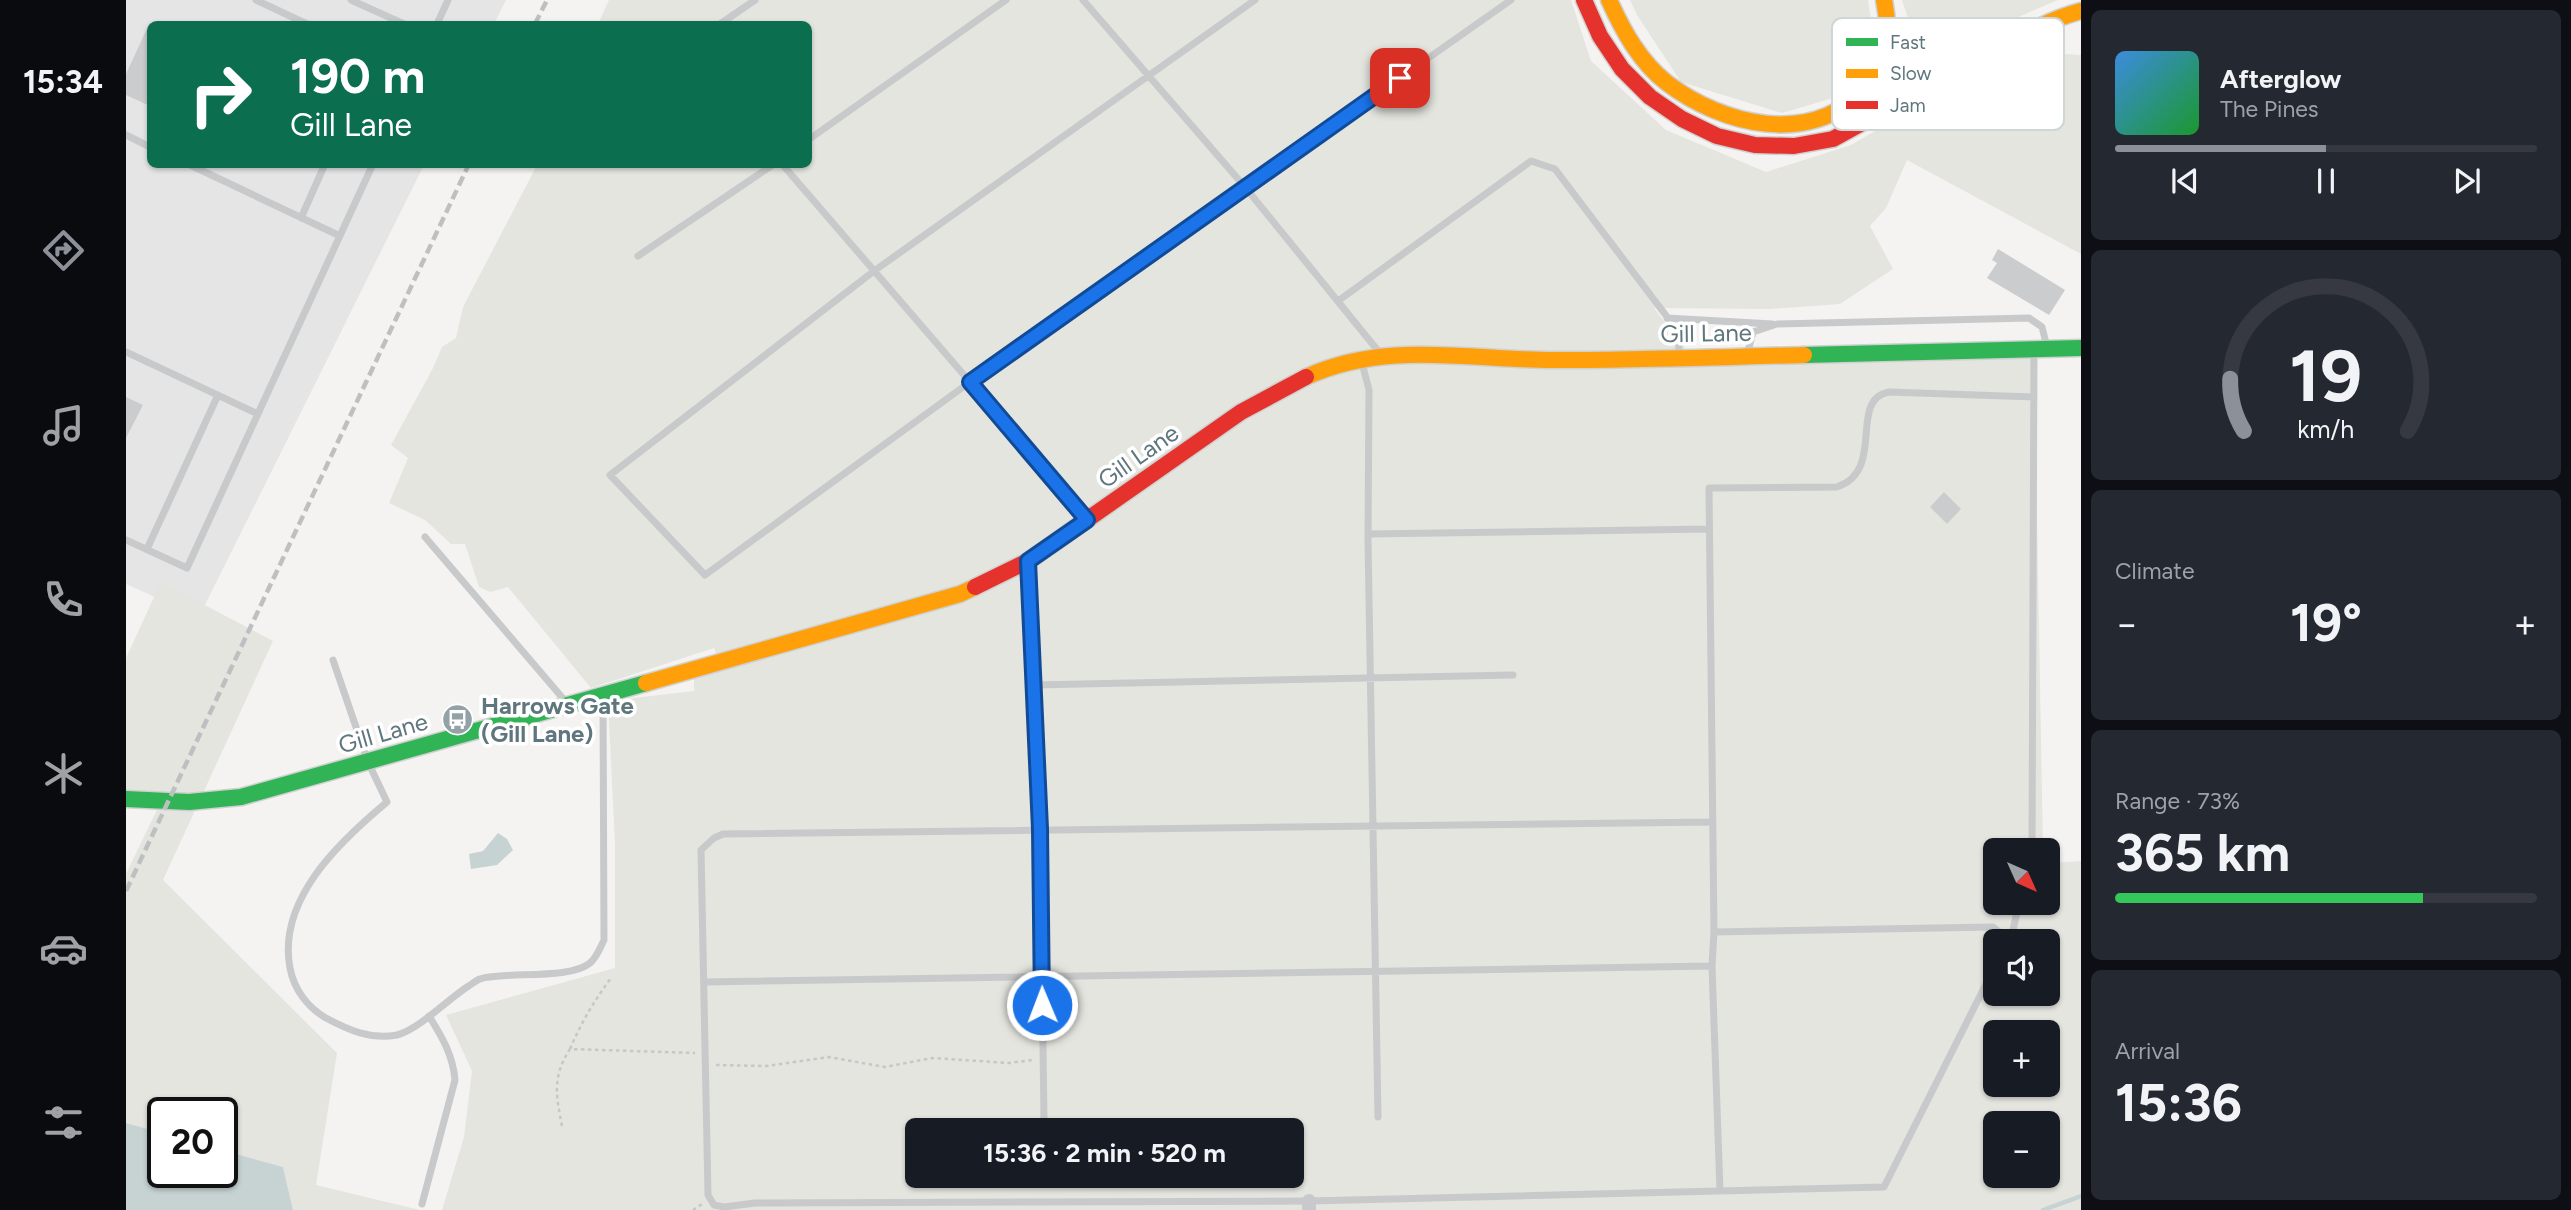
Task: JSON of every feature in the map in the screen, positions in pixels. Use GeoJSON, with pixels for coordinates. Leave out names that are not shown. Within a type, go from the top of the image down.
{"type":"FeatureCollection","features":[{"type":"Feature","properties":{"kind":"main road"},"geometry":{"type":"LineString","coordinates":[[1584,0],[1599,34],[1631,80],[1660,106],[1684,121],[1733,141],[1774,147],[1805,146],[1833,139],[1849,130]]}},
{"type":"Feature","properties":{"kind":"main road"},"geometry":{"type":"LineString","coordinates":[[1609,0],[1626,35],[1658,75],[1685,95],[1716,111],[1740,119],[1796,124],[1822,119],[1832,114]]}},
{"type":"Feature","properties":{"kind":"main road"},"geometry":{"type":"LineString","coordinates":[[1884,0],[1887,18]]}},
{"type":"Feature","properties":{"kind":"main road"},"geometry":{"type":"LineString","coordinates":[[2057,18],[2081,11]]}},
{"type":"Feature","properties":{"kind":"main road","name":"Gill Lane"},"geometry":{"type":"LineString","coordinates":[[126,799],[189,802],[241,797],[603,697],[960,594],[1028,561],[1241,412],[1271,394],[1329,366],[1361,358],[1422,353],[1551,360],[2081,348]]}},
{"type":"Feature","properties":{"kind":"lane"},"geometry":{"type":"LineString","coordinates":[[256,0],[301,21]]}},
{"type":"Feature","properties":{"kind":"lane"},"geometry":{"type":"LineString","coordinates":[[351,0],[389,21]]}},
{"type":"Feature","properties":{"kind":"lane"},"geometry":{"type":"LineString","coordinates":[[438,21],[448,0]]}},
{"type":"Feature","properties":{"kind":"lane"},"geometry":{"type":"LineString","coordinates":[[724,21],[755,0]]}},
{"type":"Feature","properties":{"kind":"lane"},"geometry":{"type":"LineString","coordinates":[[812,137],[1006,0]]}},
{"type":"Feature","properties":{"kind":"lane"},"geometry":{"type":"LineString","coordinates":[[1083,0],[1245,187],[1381,355]]}},
{"type":"Feature","properties":{"kind":"lane"},"geometry":{"type":"LineString","coordinates":[[1255,0],[874,271],[610,475],[705,575],[970,382],[1511,0]]}},
{"type":"Feature","properties":{"kind":"lane"},"geometry":{"type":"LineString","coordinates":[[126,135],[147,146]]}},
{"type":"Feature","properties":{"kind":"lane"},"geometry":{"type":"LineString","coordinates":[[1338,301],[1531,161],[1555,169],[1680,334],[1678,356]]}},
{"type":"Feature","properties":{"kind":"lane"},"geometry":{"type":"LineString","coordinates":[[196,168],[340,236]]}},
{"type":"Feature","properties":{"kind":"lane"},"geometry":{"type":"LineString","coordinates":[[301,218],[323,168]]}},
{"type":"Feature","properties":{"kind":"lane"},"geometry":{"type":"LineString","coordinates":[[126,540],[187,568],[371,168]]}},
{"type":"Feature","properties":{"kind":"lane"},"geometry":{"type":"LineString","coordinates":[[638,256],[768,168]]}},
{"type":"Feature","properties":{"kind":"lane"},"geometry":{"type":"LineString","coordinates":[[785,168],[1087,520]]}},
{"type":"Feature","properties":{"kind":"lane"},"geometry":{"type":"LineString","coordinates":[[1667,318],[1777,324],[2029,318],[2042,327],[2034,397],[2032,838]]}},
{"type":"Feature","properties":{"kind":"lane"},"geometry":{"type":"LineString","coordinates":[[1748,355],[1753,332],[1777,324]]}},
{"type":"Feature","properties":{"kind":"lane"},"geometry":{"type":"LineString","coordinates":[[126,352],[258,414]]}},
{"type":"Feature","properties":{"kind":"lane"},"geometry":{"type":"LineString","coordinates":[[1361,358],[1368,390],[1378,1117]]}},
{"type":"Feature","properties":{"kind":"lane"},"geometry":{"type":"LineString","coordinates":[[1720,1191],[1712,966],[1714,932],[1709,488],[1837,487],[1848,483],[1855,477],[1863,460],[1869,413],[1873,400],[1880,394],[1889,392],[2034,397]]}},
{"type":"Feature","properties":{"kind":"lane"},"geometry":{"type":"LineString","coordinates":[[147,549],[218,395]]}},
{"type":"Feature","properties":{"kind":"lane"},"geometry":{"type":"LineString","coordinates":[[1368,534],[1708,529]]}},
{"type":"Feature","properties":{"kind":"lane"},"geometry":{"type":"LineString","coordinates":[[425,537],[570,706]]}},
{"type":"Feature","properties":{"kind":"lane"},"geometry":{"type":"LineString","coordinates":[[1028,561],[1040,829],[1044,1118]]}},
{"type":"Feature","properties":{"kind":"lane"},"geometry":{"type":"LineString","coordinates":[[333,660],[368,762],[387,802],[336,851],[313,879],[294,911],[287,939],[292,981],[304,1000],[319,1014],[356,1033],[396,1035],[411,1030],[446,1001],[480,979],[579,969],[589,964],[598,954],[604,940],[603,697]]}},
{"type":"Feature","properties":{"kind":"lane"},"geometry":{"type":"LineString","coordinates":[[1034,685],[1513,675]]}},
{"type":"Feature","properties":{"kind":"lane"},"geometry":{"type":"LineString","coordinates":[[1712,822],[1373,824],[723,834],[714,838],[702,850],[708,1195],[714,1205],[724,1208],[755,1203],[1309,1206],[1884,1187],[1983,990]]}},
{"type":"Feature","properties":{"kind":"lane"},"geometry":{"type":"LineString","coordinates":[[1714,932],[1994,929]]}},
{"type":"Feature","properties":{"kind":"lane"},"geometry":{"type":"LineString","coordinates":[[704,982],[1712,966]]}},
{"type":"Feature","properties":{"kind":"lane"},"geometry":{"type":"LineString","coordinates":[[422,1204],[454,1080],[454,1063],[429,1016]]}},
{"type":"Feature","properties":{"kind":"path"},"geometry":{"type":"LineString","coordinates":[[562,1126],[556,1093],[562,1062],[586,1014],[611,978]]}},
{"type":"Feature","properties":{"kind":"path"},"geometry":{"type":"LineString","coordinates":[[570,1049],[706,1053]]}},
{"type":"Feature","properties":{"kind":"path"},"geometry":{"type":"LineString","coordinates":[[706,1064],[766,1066],[828,1057],[885,1067],[932,1058],[1009,1063],[1043,1059]]}},
{"type":"Feature","properties":{"kind":"shaded area"},"geometry":{"type":"Polygon","coordinates":[[[126,0],[506,0],[496,21],[147,21],[147,168],[423,168],[199,617],[126,584],[126,0]]]}},
{"type":"Feature","properties":{"kind":"shaded area"},"geometry":{"type":"Polygon","coordinates":[[[609,0],[1571,0],[1591,61],[1666,130],[1766,172],[1851,145],[1877,130],[2064,130],[2064,54],[2081,55],[2081,254],[1907,160],[1886,208],[1870,226],[1893,269],[1840,304],[1770,309],[1654,308],[1690,355],[2034,348],[2043,838],[1983,838],[1983,915],[2060,915],[2060,862],[2081,861],[2081,1210],[442,1210],[464,1137],[472,1071],[446,1015],[615,968],[615,843],[608,701],[694,691],[694,669],[718,658],[714,648],[591,688],[508,587],[490,592],[479,587],[465,544],[451,544],[425,520],[389,503],[408,458],[391,445],[442,347],[456,338],[463,307],[535,168],[812,168],[812,21],[599,21],[609,0]]]}},
{"type":"Feature","properties":{"kind":"shaded area"},"geometry":{"type":"Polygon","coordinates":[[[1630,0],[1868,0],[1871,18],[1832,18],[1832,98],[1782,113],[1681,82],[1630,0]]]}},
{"type":"Feature","properties":{"kind":"shaded area"},"geometry":{"type":"Polygon","coordinates":[[[1902,0],[2058,0],[2015,18],[1908,18],[1902,0]]]}},
{"type":"Feature","properties":{"kind":"shaded area"},"geometry":{"type":"Polygon","coordinates":[[[161,582],[273,641],[163,880],[337,1053],[316,1185],[420,1210],[293,1210],[283,1167],[238,1154],[238,1097],[147,1097],[147,1129],[126,1123],[126,874],[165,793],[126,792],[126,658],[161,582]]]}},
{"type":"Feature","properties":{"kind":"shaded area"},"geometry":{"type":"Polygon","coordinates":[[[498,833],[507,839],[513,850],[497,865],[471,869],[469,854],[483,851],[498,833]]]}},
{"type":"Feature","properties":{"kind":"shaded area"},"geometry":{"type":"Polygon","coordinates":[[[126,1123],[147,1129],[147,1188],[238,1188],[238,1154],[283,1167],[293,1210],[126,1210],[126,1123]]]}},
{"type":"Feature","properties":{"kind":"building"},"geometry":{"type":"Polygon","coordinates":[[[147,28],[147,105],[126,95],[126,74],[147,28]]]}},
{"type":"Feature","properties":{"kind":"building"},"geometry":{"type":"Polygon","coordinates":[[[1998,249],[2065,290],[2049,315],[1987,278],[1997,263],[1992,260],[1998,249]]]}},
{"type":"Feature","properties":{"kind":"building"},"geometry":{"type":"Polygon","coordinates":[[[126,397],[143,405],[126,438],[126,397]]]}},
{"type":"Feature","properties":{"kind":"building"},"geometry":{"type":"Polygon","coordinates":[[[1944,492],[1961,509],[1947,524],[1930,507],[1944,492]]]}},
{"type":"Feature","properties":{"kind":"waterway"},"geometry":{"type":"LineString","coordinates":[[2043,1210],[2081,1196]]}},
{"type":"Feature","properties":{"kind":"railway"},"geometry":{"type":"LineString","coordinates":[[536,21],[547,0]]}},
{"type":"Feature","properties":{"kind":"railway"},"geometry":{"type":"LineString","coordinates":[[126,891],[467,168]]}},
{"type":"Feature","properties":{"kind":"traffic: fast"},"geometry":{"type":"LineString","coordinates":[[1804,355],[2081,348]]}},
{"type":"Feature","properties":{"kind":"traffic: fast"},"geometry":{"type":"LineString","coordinates":[[126,799],[189,802],[241,797],[646,683]]}},
{"type":"Feature","properties":{"kind":"traffic: slow"},"geometry":{"type":"LineString","coordinates":[[1609,0],[1633,45],[1649,66],[1689,98],[1739,119],[1766,124],[1793,124],[1818,119],[1832,113]]}},
{"type":"Feature","properties":{"kind":"traffic: slow"},"geometry":{"type":"LineString","coordinates":[[1884,0],[1886,18]]}},
{"type":"Feature","properties":{"kind":"traffic: slow"},"geometry":{"type":"LineString","coordinates":[[2060,18],[2081,11]]}},
{"type":"Feature","properties":{"kind":"traffic: slow"},"geometry":{"type":"LineString","coordinates":[[1306,377],[1336,366],[1397,355],[1553,360],[1804,355]]}},
{"type":"Feature","properties":{"kind":"traffic: slow"},"geometry":{"type":"LineString","coordinates":[[646,683],[960,594],[975,587]]}},
{"type":"Feature","properties":{"kind":"traffic: jam"},"geometry":{"type":"LineString","coordinates":[[1584,0],[1600,36],[1622,69],[1650,97],[1682,119],[1717,136],[1755,145],[1794,146],[1833,139],[1849,130]]}},
{"type":"Feature","properties":{"kind":"traffic: jam"},"geometry":{"type":"LineString","coordinates":[[975,587],[1028,561],[1241,412],[1306,377]]}},
{"type":"Feature","properties":{"kind":"place","name":"Harrows Gate (Gill Lane)"},"geometry":{"type":"Point","coordinates":[458,719]}},
{"type":"Feature","properties":{"kind":"route"},"geometry":{"type":"LineString","coordinates":[[1042,1005],[1040,829],[1028,561],[1087,520],[970,382],[1400,78]]}}]}
